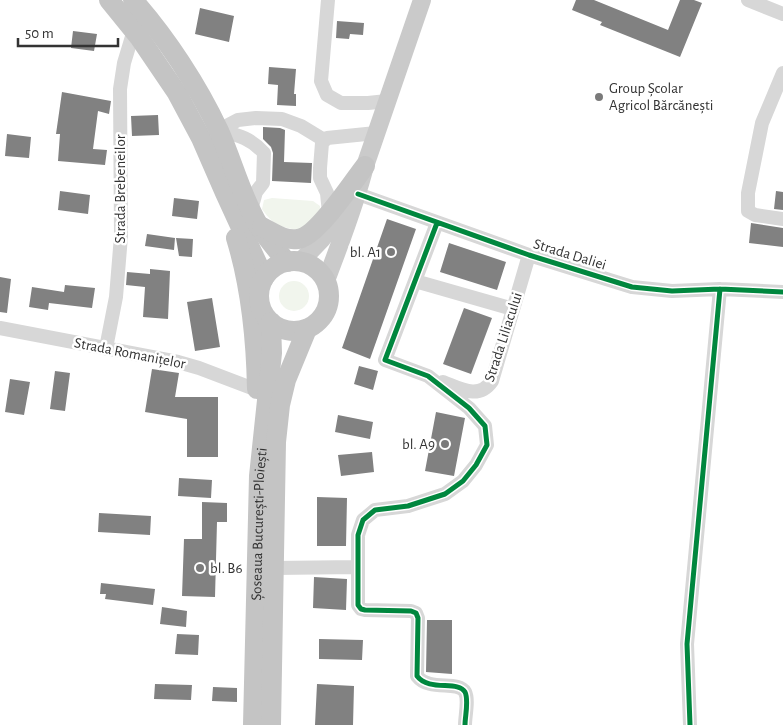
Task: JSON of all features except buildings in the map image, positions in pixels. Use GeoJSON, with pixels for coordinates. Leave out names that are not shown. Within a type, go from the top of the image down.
{"type":"FeatureCollection","features":[{"type":"Feature","properties":{"kind":"highway"},"geometry":{"type":"LineString","coordinates":[[109,0],[134,30],[177,93],[201,138],[264,278]]}},
{"type":"Feature","properties":{"kind":"highway"},"geometry":{"type":"LineString","coordinates":[[138,3],[174,54],[219,130],[255,218],[294,262]]}},
{"type":"Feature","properties":{"kind":"highway"},"geometry":{"type":"LineString","coordinates":[[255,218],[279,237],[287,239],[306,237],[317,228],[365,166]]}},
{"type":"Feature","properties":{"kind":"highway"},"geometry":{"type":"LineString","coordinates":[[217,176],[245,271],[253,319],[257,364],[259,476]]}},
{"type":"Feature","properties":{"kind":"highway"},"geometry":{"type":"LineString","coordinates":[[294,262],[311,265],[320,272],[326,280],[329,303],[317,323],[307,329],[288,331],[279,328],[263,313],[260,289],[264,278],[270,270],[294,262]]}},
{"type":"Feature","properties":{"kind":"highway","name":"Șoseaua București-Ploiești"},"geometry":{"type":"LineString","coordinates":[[253,725],[259,476],[272,353],[271,322]]}},
{"type":"Feature","properties":{"kind":"highway","name":"Șoseaua București-Ploiești"},"geometry":{"type":"LineString","coordinates":[[271,725],[275,477],[280,405],[291,367],[307,329]]}},
{"type":"Feature","properties":{"kind":"main road"},"geometry":{"type":"LineString","coordinates":[[326,280],[358,194],[365,166],[422,0]]}},
{"type":"Feature","properties":{"kind":"main road"},"geometry":{"type":"LineString","coordinates":[[294,262],[322,239],[365,166]]}},
{"type":"Feature","properties":{"kind":"street"},"geometry":{"type":"LineString","coordinates":[[328,0],[321,81],[327,95],[341,103],[387,101]]}},
{"type":"Feature","properties":{"kind":"street"},"geometry":{"type":"LineString","coordinates":[[748,0],[783,14]]}},
{"type":"Feature","properties":{"kind":"street","name":"Strada Brebeneilor"},"geometry":{"type":"LineString","coordinates":[[106,348],[116,297],[121,236],[120,89],[124,63],[134,30]]}},
{"type":"Feature","properties":{"kind":"street"},"geometry":{"type":"LineString","coordinates":[[783,73],[762,123],[748,193],[748,211],[755,215],[783,219]]}},
{"type":"Feature","properties":{"kind":"street"},"geometry":{"type":"LineString","coordinates":[[219,130],[238,120],[256,118],[282,119],[301,126],[324,140],[376,133]]}},
{"type":"Feature","properties":{"kind":"street"},"geometry":{"type":"LineString","coordinates":[[219,130],[247,138],[264,153],[263,183],[256,192],[255,218]]}},
{"type":"Feature","properties":{"kind":"street"},"geometry":{"type":"LineString","coordinates":[[324,140],[320,156],[320,178],[327,192],[329,213]]}},
{"type":"Feature","properties":{"kind":"street","name":"Strada Daliei"},"geometry":{"type":"LineString","coordinates":[[358,194],[529,255],[632,287],[672,291],[720,289],[783,292]]}},
{"type":"Feature","properties":{"kind":"street"},"geometry":{"type":"LineString","coordinates":[[437,223],[385,360],[428,376],[469,408],[485,426],[487,445],[476,465],[463,481],[444,494],[408,506],[375,510],[363,520],[358,535],[358,605],[361,609],[411,611],[416,613],[418,618],[417,676],[429,685],[460,687],[464,691],[466,698],[465,725]]}},
{"type":"Feature","properties":{"kind":"street","name":"Strada Liliacului"},"geometry":{"type":"LineString","coordinates":[[428,376],[472,392],[481,391],[488,387],[492,381],[529,255]]}},
{"type":"Feature","properties":{"kind":"street"},"geometry":{"type":"LineString","coordinates":[[415,281],[513,309]]}},
{"type":"Feature","properties":{"kind":"street"},"geometry":{"type":"LineString","coordinates":[[690,725],[688,644],[720,289]]}},
{"type":"Feature","properties":{"kind":"street","name":"Strada Romanițelor"},"geometry":{"type":"LineString","coordinates":[[0,328],[178,362],[257,390]]}},
{"type":"Feature","properties":{"kind":"street"},"geometry":{"type":"LineString","coordinates":[[274,568],[358,566]]}},
{"type":"Feature","properties":{"kind":"shaded area"},"geometry":{"type":"Polygon","coordinates":[[[272,198],[313,201],[320,206],[320,215],[299,230],[286,228],[273,222],[262,209],[264,200],[272,198]]]}},
{"type":"Feature","properties":{"kind":"shaded area"},"geometry":{"type":"Polygon","coordinates":[[[294,281],[300,282],[308,290],[308,302],[300,310],[294,311],[288,310],[280,302],[279,296],[280,290],[288,282],[294,281]]]}},
{"type":"Feature","properties":{"kind":"cycle path"},"geometry":{"type":"LineString","coordinates":[[358,194],[529,255],[632,287],[672,291],[720,289],[783,292]]}},
{"type":"Feature","properties":{"kind":"cycle path"},"geometry":{"type":"LineString","coordinates":[[437,223],[385,360],[428,376],[469,408],[485,426],[487,445],[476,465],[463,481],[445,494],[408,506],[375,510],[363,520],[358,535],[358,605],[361,609],[365,610],[411,611],[416,613],[418,618],[417,676],[429,684],[456,687],[465,692],[467,704],[465,725]]}},
{"type":"Feature","properties":{"kind":"cycle path"},"geometry":{"type":"LineString","coordinates":[[690,725],[687,644],[720,289]]}},
{"type":"Feature","properties":{"kind":"place","name":"Group Școlar Agricol Bărcănești"},"geometry":{"type":"Point","coordinates":[599,97]}},
{"type":"Feature","properties":{"kind":"place","name":"bl. A1"},"geometry":{"type":"Point","coordinates":[391,252]}},
{"type":"Feature","properties":{"kind":"place","name":"bl. A9"},"geometry":{"type":"Point","coordinates":[445,444]}},
{"type":"Feature","properties":{"kind":"place","name":"bl. B6"},"geometry":{"type":"Point","coordinates":[200,568]}}]}
